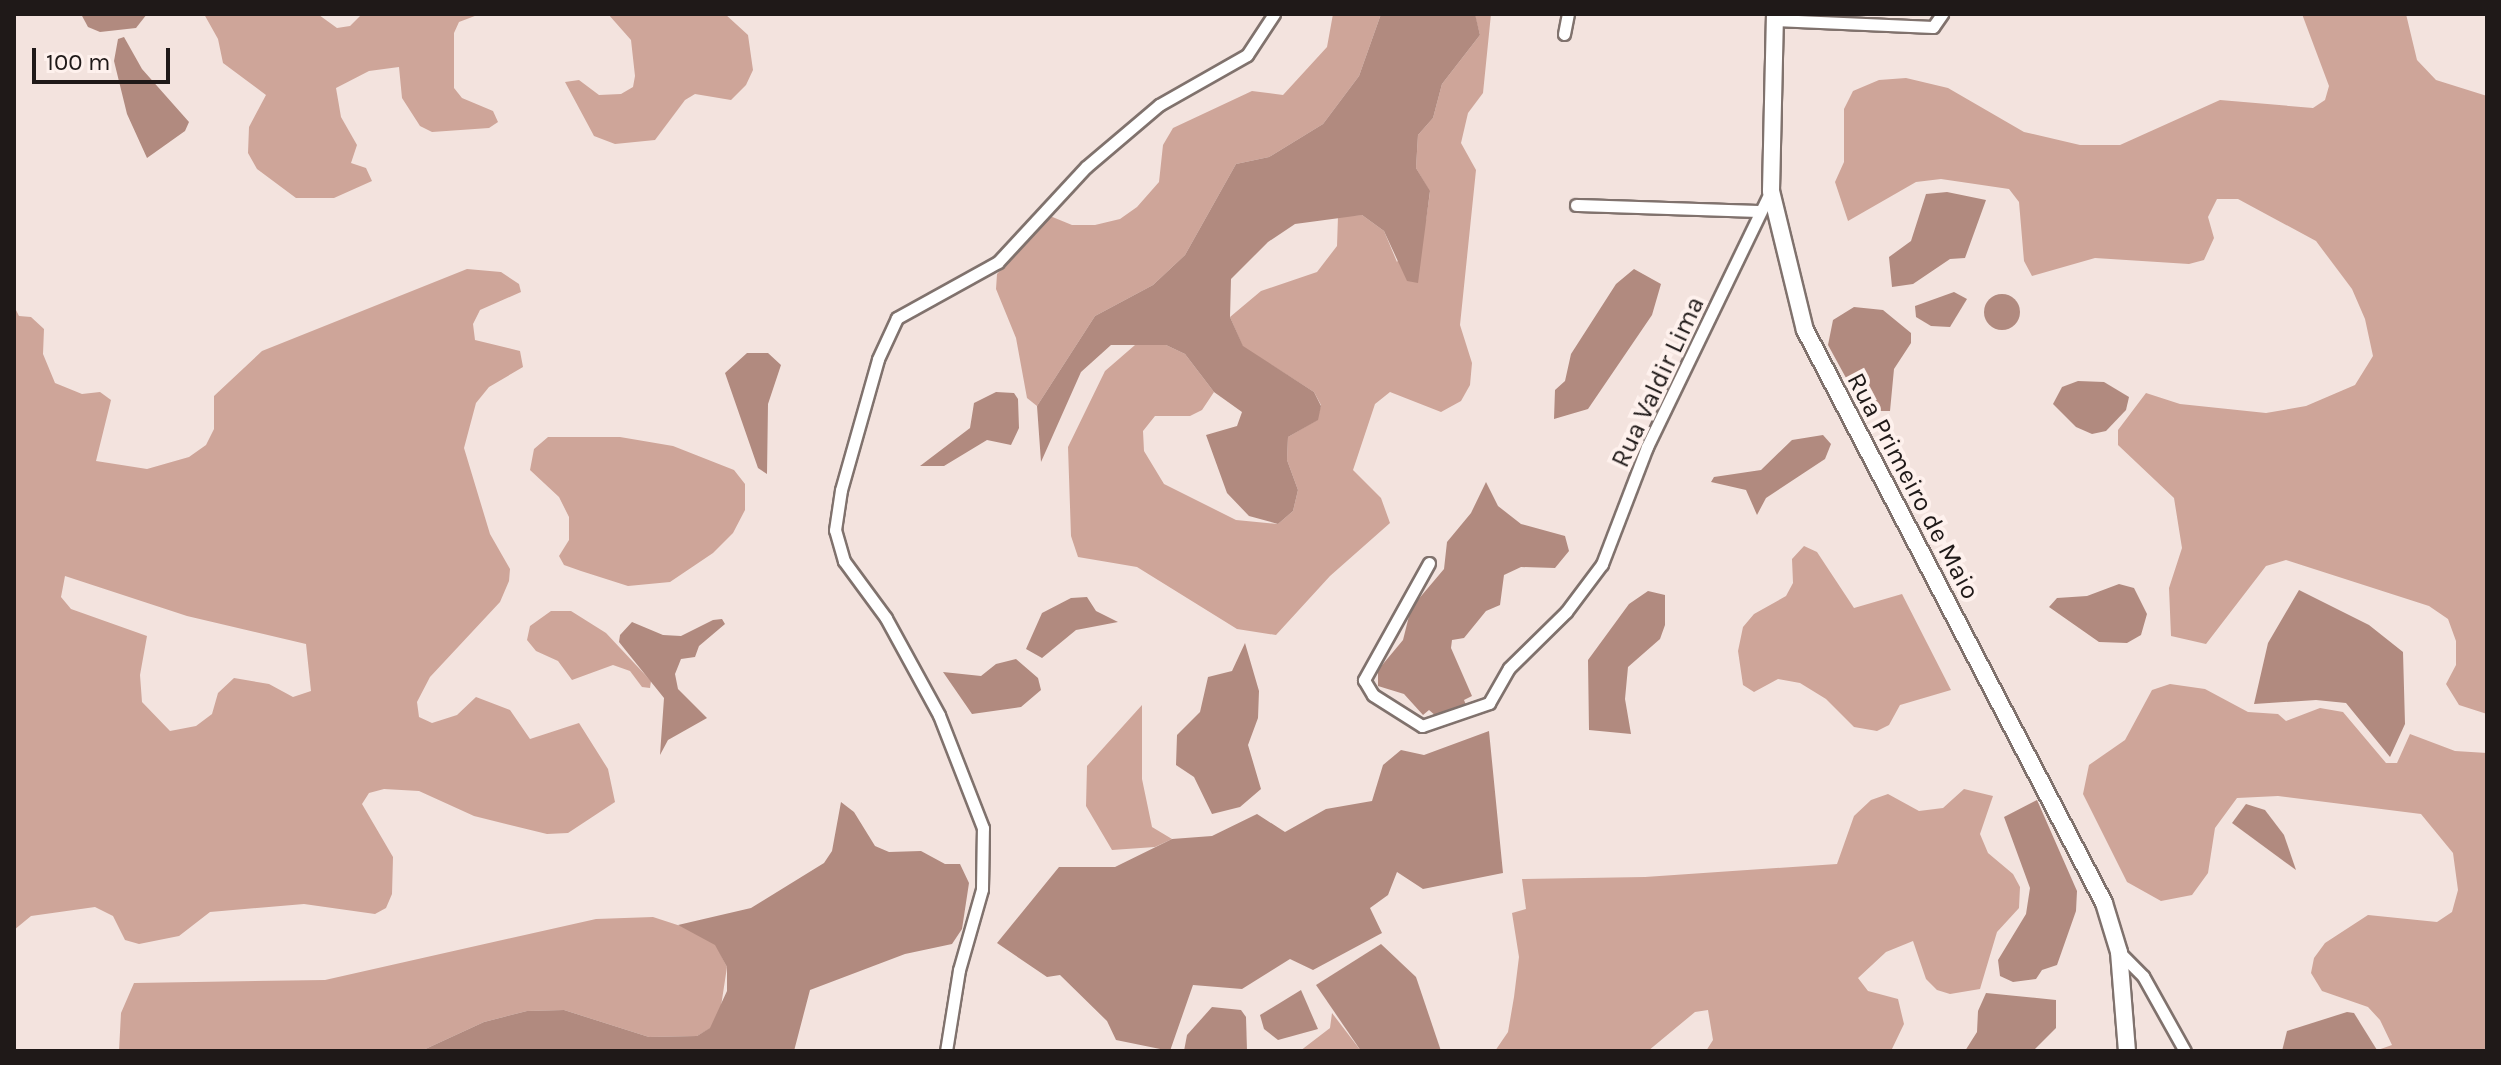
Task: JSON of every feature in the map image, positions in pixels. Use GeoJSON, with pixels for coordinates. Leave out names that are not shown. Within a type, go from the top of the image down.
{"type":"FeatureCollection","features":[{"type":"Feature","properties":{"kind":"main road","name":"Rua Primeiro de Maio"},"geometry":{"type":"LineString","coordinates":[[1775,17],[1771,191],[1797,302],[1826,375],[2077,846],[2104,903],[2119,952],[2127,1051]]}},
{"type":"Feature","properties":{"kind":"street"},"geometry":{"type":"LineString","coordinates":[[946,1051],[959,970],[980,897],[983,828],[939,715],[886,618],[844,561],[835,530],[838,502],[878,359],[897,318],[990,268],[1086,167],[1159,105],[1247,55],[1274,14]]}},
{"type":"Feature","properties":{"kind":"street"},"geometry":{"type":"LineString","coordinates":[[1564,34],[1568,14]]}},
{"type":"Feature","properties":{"kind":"street"},"geometry":{"type":"LineString","coordinates":[[1775,17],[1933,27],[1942,14]]}},
{"type":"Feature","properties":{"kind":"street","name":"Rua Valdir Lima"},"geometry":{"type":"LineString","coordinates":[[1429,563],[1368,671],[1366,689],[1422,726],[1489,703],[1517,660],[1576,601],[1611,547],[1647,447],[1690,367],[1771,191]]}},
{"type":"Feature","properties":{"kind":"street"},"geometry":{"type":"LineString","coordinates":[[1576,205],[1760,211]]}},
{"type":"Feature","properties":{"kind":"street"},"geometry":{"type":"LineString","coordinates":[[2119,952],[2143,976],[2185,1051]]}},
{"type":"Feature","properties":{"kind":"shaded area"},"geometry":{"type":"Polygon","coordinates":[[[81,14],[147,14],[136,28],[100,32],[88,27],[81,14]]]}},
{"type":"Feature","properties":{"kind":"shaded area"},"geometry":{"type":"Polygon","coordinates":[[[204,14],[319,15],[337,28],[350,26],[362,14],[480,14],[459,22],[454,33],[454,88],[462,98],[493,111],[498,122],[489,128],[432,132],[420,126],[402,98],[399,67],[369,71],[336,88],[341,117],[357,145],[351,163],[366,168],[372,181],[334,198],[296,198],[257,169],[248,153],[249,127],[266,95],[223,63],[218,39],[204,14]]]}},
{"type":"Feature","properties":{"kind":"shaded area"},"geometry":{"type":"Polygon","coordinates":[[[608,14],[725,14],[748,35],[753,70],[746,85],[731,100],[695,94],[685,100],[655,140],[615,144],[594,136],[565,82],[579,80],[599,95],[621,94],[633,87],[635,76],[631,40],[608,14]]]}},
{"type":"Feature","properties":{"kind":"shaded area"},"geometry":{"type":"Polygon","coordinates":[[[1333,14],[1381,14],[1359,76],[1323,124],[1269,157],[1236,164],[1185,255],[1153,285],[1095,316],[1037,406],[1027,398],[1016,338],[996,289],[997,274],[1050,216],[1072,225],[1095,225],[1120,219],[1137,207],[1159,182],[1163,145],[1173,128],[1252,91],[1283,95],[1327,47],[1333,14]]]}},
{"type":"Feature","properties":{"kind":"shaded area"},"geometry":{"type":"Polygon","coordinates":[[[1381,14],[1475,14],[1480,35],[1442,84],[1433,118],[1418,135],[1416,168],[1430,191],[1418,283],[1407,281],[1384,231],[1362,215],[1295,224],[1268,242],[1231,279],[1230,317],[1243,346],[1314,392],[1321,406],[1318,420],[1288,437],[1287,460],[1298,490],[1293,511],[1278,524],[1249,516],[1227,493],[1206,435],[1237,426],[1242,412],[1214,392],[1185,354],[1166,345],[1111,345],[1081,372],[1041,462],[1037,406],[1095,316],[1153,285],[1185,255],[1236,164],[1269,157],[1323,124],[1359,76],[1381,14]]]}},
{"type":"Feature","properties":{"kind":"shaded area"},"geometry":{"type":"Polygon","coordinates":[[[1491,14],[1483,93],[1468,113],[1461,143],[1476,170],[1460,325],[1472,363],[1470,385],[1461,401],[1441,412],[1390,392],[1375,404],[1353,470],[1381,498],[1390,523],[1330,576],[1276,635],[1237,629],[1137,567],[1078,557],[1071,536],[1068,447],[1105,371],[1135,345],[1166,345],[1185,354],[1214,392],[1202,410],[1190,416],[1155,416],[1143,431],[1144,451],[1164,484],[1236,520],[1278,524],[1293,511],[1298,490],[1287,460],[1288,437],[1317,420],[1321,405],[1314,392],[1243,347],[1230,317],[1261,291],[1317,272],[1337,246],[1338,216],[1362,215],[1384,231],[1397,262],[1426,220],[1430,192],[1416,168],[1418,135],[1433,118],[1442,84],[1480,35],[1475,16],[1491,14]]]}},
{"type":"Feature","properties":{"kind":"shaded area"},"geometry":{"type":"Polygon","coordinates":[[[2302,14],[2406,14],[2417,60],[2436,80],[2487,96],[2487,714],[2459,705],[2446,684],[2456,665],[2456,641],[2448,619],[2429,606],[2286,560],[2266,566],[2206,644],[2171,636],[2169,588],[2182,548],[2174,498],[2118,445],[2118,430],[2146,393],[2180,404],[2266,413],[2306,406],[2355,385],[2373,356],[2365,319],[2352,289],[2316,241],[2238,199],[2217,199],[2208,217],[2214,238],[2204,260],[2189,264],[2095,258],[2032,276],[2024,261],[2019,202],[2009,189],[1941,179],[1916,182],[1848,221],[1835,182],[1844,162],[1844,109],[1853,91],[1879,80],[1906,78],[1948,88],[2024,132],[2080,145],[2120,145],[2220,100],[2313,108],[2325,100],[2329,86],[2302,14]]]}},
{"type":"Feature","properties":{"kind":"shaded area"},"geometry":{"type":"Polygon","coordinates":[[[124,37],[142,69],[189,122],[185,131],[147,158],[127,114],[114,61],[118,39],[124,37]]]}},
{"type":"Feature","properties":{"kind":"shaded area"},"geometry":{"type":"Polygon","coordinates":[[[1947,192],[1986,200],[1965,258],[1950,259],[1913,284],[1892,287],[1889,257],[1911,241],[1926,194],[1947,192]]]}},
{"type":"Feature","properties":{"kind":"shaded area"},"geometry":{"type":"Polygon","coordinates":[[[467,269],[501,272],[519,284],[521,292],[480,310],[473,324],[475,340],[520,351],[523,367],[489,387],[476,403],[464,448],[490,534],[510,569],[509,581],[500,602],[430,677],[417,702],[419,717],[432,723],[457,715],[476,697],[510,710],[530,739],[579,723],[608,769],[615,802],[568,833],[547,834],[474,816],[419,791],[384,789],[369,793],[362,804],[393,857],[392,894],[386,908],[375,914],[304,904],[210,912],[179,936],[139,944],[125,940],[113,916],[95,907],[31,916],[14,930],[14,306],[19,316],[31,317],[44,329],[43,354],[55,383],[82,394],[100,392],[111,400],[96,461],[147,469],[189,457],[206,445],[214,429],[214,396],[262,351],[467,269]],[[65,576],[61,597],[71,609],[147,636],[140,675],[142,702],[170,731],[196,726],[212,714],[218,693],[234,678],[269,684],[293,697],[311,691],[306,644],[187,616],[65,576]]]}},
{"type":"Feature","properties":{"kind":"shaded area"},"geometry":{"type":"Polygon","coordinates":[[[1634,269],[1661,284],[1652,315],[1588,409],[1554,419],[1555,390],[1565,381],[1571,354],[1616,284],[1634,269]]]}},
{"type":"Feature","properties":{"kind":"shaded area"},"geometry":{"type":"Polygon","coordinates":[[[1954,292],[1967,299],[1950,327],[1931,326],[1916,317],[1915,306],[1954,292]]]}},
{"type":"Feature","properties":{"kind":"shaded area"},"geometry":{"type":"Polygon","coordinates":[[[2002,294],[2015,299],[2020,312],[2015,325],[2002,330],[1989,325],[1984,312],[1989,299],[2002,294]]]}},
{"type":"Feature","properties":{"kind":"shaded area"},"geometry":{"type":"Polygon","coordinates":[[[1854,307],[1883,310],[1911,333],[1911,343],[1894,369],[1890,411],[1872,411],[1857,398],[1828,345],[1833,320],[1854,307]]]}},
{"type":"Feature","properties":{"kind":"shaded area"},"geometry":{"type":"Polygon","coordinates":[[[747,353],[768,353],[781,365],[768,404],[767,474],[758,468],[725,373],[747,353]]]}},
{"type":"Feature","properties":{"kind":"shaded area"},"geometry":{"type":"Polygon","coordinates":[[[2078,381],[2104,382],[2129,397],[2126,410],[2106,431],[2092,434],[2076,427],[2053,404],[2062,387],[2078,381]]]}},
{"type":"Feature","properties":{"kind":"shaded area"},"geometry":{"type":"Polygon","coordinates":[[[996,392],[1014,393],[1018,399],[1019,428],[1011,445],[987,440],[944,466],[920,466],[970,428],[974,403],[996,392]]]}},
{"type":"Feature","properties":{"kind":"shaded area"},"geometry":{"type":"Polygon","coordinates":[[[1823,435],[1831,444],[1825,459],[1766,498],[1757,515],[1746,490],[1711,482],[1714,477],[1761,470],[1792,440],[1823,435]]]}},
{"type":"Feature","properties":{"kind":"shaded area"},"geometry":{"type":"Polygon","coordinates":[[[548,437],[620,437],[673,446],[734,470],[745,484],[745,510],[733,533],[713,553],[670,582],[628,586],[564,565],[559,556],[569,540],[569,517],[559,497],[530,470],[534,449],[548,437]]]}},
{"type":"Feature","properties":{"kind":"shaded area"},"geometry":{"type":"Polygon","coordinates":[[[1486,482],[1498,506],[1521,524],[1565,536],[1569,551],[1555,568],[1521,567],[1504,575],[1500,605],[1486,611],[1464,638],[1452,640],[1451,648],[1472,696],[1464,700],[1466,705],[1436,716],[1429,710],[1423,715],[1404,694],[1378,686],[1378,670],[1403,640],[1411,608],[1444,569],[1447,542],[1471,513],[1486,482]]]}},
{"type":"Feature","properties":{"kind":"shaded area"},"geometry":{"type":"Polygon","coordinates":[[[1804,546],[1817,552],[1854,608],[1902,594],[1951,690],[1900,705],[1889,725],[1877,731],[1854,727],[1826,699],[1800,683],[1778,679],[1754,692],[1743,685],[1738,651],[1743,627],[1754,614],[1786,596],[1793,583],[1792,559],[1804,546]]]}},
{"type":"Feature","properties":{"kind":"shaded area"},"geometry":{"type":"Polygon","coordinates":[[[2119,584],[2134,588],[2147,614],[2141,635],[2127,643],[2099,642],[2049,607],[2057,598],[2087,596],[2119,584]]]}},
{"type":"Feature","properties":{"kind":"shaded area"},"geometry":{"type":"Polygon","coordinates":[[[2299,590],[2369,625],[2403,652],[2405,724],[2390,757],[2346,703],[2316,700],[2254,704],[2268,643],[2299,590]]]}},
{"type":"Feature","properties":{"kind":"shaded area"},"geometry":{"type":"Polygon","coordinates":[[[1648,591],[1665,595],[1665,625],[1660,639],[1628,667],[1625,699],[1631,734],[1589,730],[1588,660],[1629,604],[1648,591]]]}},
{"type":"Feature","properties":{"kind":"shaded area"},"geometry":{"type":"Polygon","coordinates":[[[1087,597],[1096,611],[1118,622],[1076,630],[1042,658],[1026,649],[1042,613],[1071,598],[1087,597]]]}},
{"type":"Feature","properties":{"kind":"shaded area"},"geometry":{"type":"Polygon","coordinates":[[[551,611],[571,611],[606,633],[651,681],[650,688],[642,687],[630,671],[613,665],[572,680],[558,661],[536,651],[527,640],[530,626],[551,611]]]}},
{"type":"Feature","properties":{"kind":"shaded area"},"geometry":{"type":"Polygon","coordinates":[[[722,619],[725,624],[699,646],[695,657],[681,659],[675,674],[678,689],[707,718],[668,740],[660,755],[664,698],[619,642],[620,635],[632,622],[663,635],[681,636],[713,620],[722,619]]]}},
{"type":"Feature","properties":{"kind":"shaded area"},"geometry":{"type":"Polygon","coordinates":[[[1245,643],[1259,691],[1258,718],[1248,745],[1261,789],[1240,807],[1212,814],[1194,777],[1176,765],[1177,735],[1200,712],[1208,677],[1232,671],[1245,643]]]}},
{"type":"Feature","properties":{"kind":"shaded area"},"geometry":{"type":"Polygon","coordinates":[[[1016,659],[1038,678],[1041,690],[1021,707],[972,714],[943,672],[981,676],[996,664],[1016,659]]]}},
{"type":"Feature","properties":{"kind":"shaded area"},"geometry":{"type":"Polygon","coordinates":[[[2170,684],[2205,689],[2248,712],[2278,714],[2286,721],[2320,708],[2343,712],[2386,763],[2397,763],[2410,734],[2455,751],[2487,753],[2487,1051],[2375,1051],[2392,1045],[2380,1020],[2368,1007],[2322,991],[2311,973],[2314,958],[2325,943],[2368,915],[2437,922],[2452,912],[2458,890],[2453,853],[2421,814],[2278,796],[2237,798],[2215,828],[2208,873],[2192,895],[2161,901],[2127,882],[2083,794],[2089,765],[2125,740],[2152,690],[2170,684]]]}},
{"type":"Feature","properties":{"kind":"shaded area"},"geometry":{"type":"Polygon","coordinates":[[[1142,705],[1142,779],[1152,827],[1172,839],[1155,847],[1112,850],[1086,806],[1087,766],[1142,705]]]}},
{"type":"Feature","properties":{"kind":"shaded area"},"geometry":{"type":"Polygon","coordinates":[[[1489,731],[1503,873],[1423,889],[1397,872],[1388,895],[1370,908],[1382,933],[1313,970],[1290,959],[1242,989],[1193,985],[1170,1051],[1116,1040],[1107,1021],[1060,975],[1047,977],[997,943],[1059,867],[1115,867],[1172,839],[1212,836],[1257,814],[1285,832],[1326,809],[1372,801],[1383,765],[1401,750],[1424,755],[1489,731]]]}},
{"type":"Feature","properties":{"kind":"shaded area"},"geometry":{"type":"Polygon","coordinates":[[[1964,789],[1993,796],[1980,834],[1988,853],[2013,874],[2020,887],[2019,908],[1997,932],[1980,989],[1950,994],[1937,990],[1926,979],[1913,941],[1886,952],[1858,978],[1868,991],[1898,999],[1904,1024],[1891,1051],[1706,1051],[1713,1040],[1708,1010],[1695,1012],[1648,1051],[1495,1051],[1508,1032],[1514,997],[1519,957],[1512,913],[1526,909],[1522,879],[1645,877],[1837,864],[1854,816],[1871,800],[1888,794],[1919,811],[1943,808],[1964,789]]]}},
{"type":"Feature","properties":{"kind":"shaded area"},"geometry":{"type":"Polygon","coordinates":[[[2037,800],[2077,891],[2076,911],[2057,965],[2042,970],[2036,979],[2013,982],[2000,976],[1998,960],[2026,914],[2030,888],[2004,817],[2037,800]]]}},
{"type":"Feature","properties":{"kind":"shaded area"},"geometry":{"type":"Polygon","coordinates":[[[841,802],[854,812],[875,846],[889,852],[921,851],[945,864],[960,864],[969,883],[962,929],[952,944],[905,954],[810,990],[794,1051],[421,1051],[484,1022],[527,1011],[564,1010],[649,1037],[697,1036],[710,1028],[727,991],[727,967],[715,945],[678,925],[751,908],[824,863],[832,851],[841,802]]]}},
{"type":"Feature","properties":{"kind":"shaded area"},"geometry":{"type":"Polygon","coordinates":[[[2246,804],[2265,810],[2284,835],[2296,870],[2232,823],[2246,804]]]}},
{"type":"Feature","properties":{"kind":"shaded area"},"geometry":{"type":"Polygon","coordinates":[[[653,917],[699,932],[716,945],[727,967],[720,1013],[711,1028],[697,1036],[649,1037],[564,1010],[527,1011],[484,1022],[421,1051],[119,1051],[121,1013],[134,983],[325,980],[596,919],[653,917]]]}},
{"type":"Feature","properties":{"kind":"shaded area"},"geometry":{"type":"Polygon","coordinates":[[[1381,944],[1416,977],[1441,1051],[1361,1051],[1316,985],[1381,944]]]}},
{"type":"Feature","properties":{"kind":"shaded area"},"geometry":{"type":"Polygon","coordinates":[[[1301,990],[1318,1029],[1278,1040],[1264,1029],[1260,1015],[1301,990]]]}},
{"type":"Feature","properties":{"kind":"shaded area"},"geometry":{"type":"Polygon","coordinates":[[[1986,993],[2056,1000],[2056,1028],[2033,1051],[1965,1051],[1977,1032],[1978,1011],[1986,993]]]}},
{"type":"Feature","properties":{"kind":"shaded area"},"geometry":{"type":"Polygon","coordinates":[[[1212,1007],[1241,1010],[1246,1017],[1247,1051],[1184,1051],[1187,1035],[1212,1007]]]}},
{"type":"Feature","properties":{"kind":"shaded area"},"geometry":{"type":"Polygon","coordinates":[[[2347,1012],[2354,1013],[2377,1050],[2282,1051],[2287,1031],[2347,1012]]]}},
{"type":"Feature","properties":{"kind":"shaded area"},"geometry":{"type":"Polygon","coordinates":[[[1332,1013],[1361,1051],[1300,1051],[1330,1028],[1332,1013]]]}}]}
